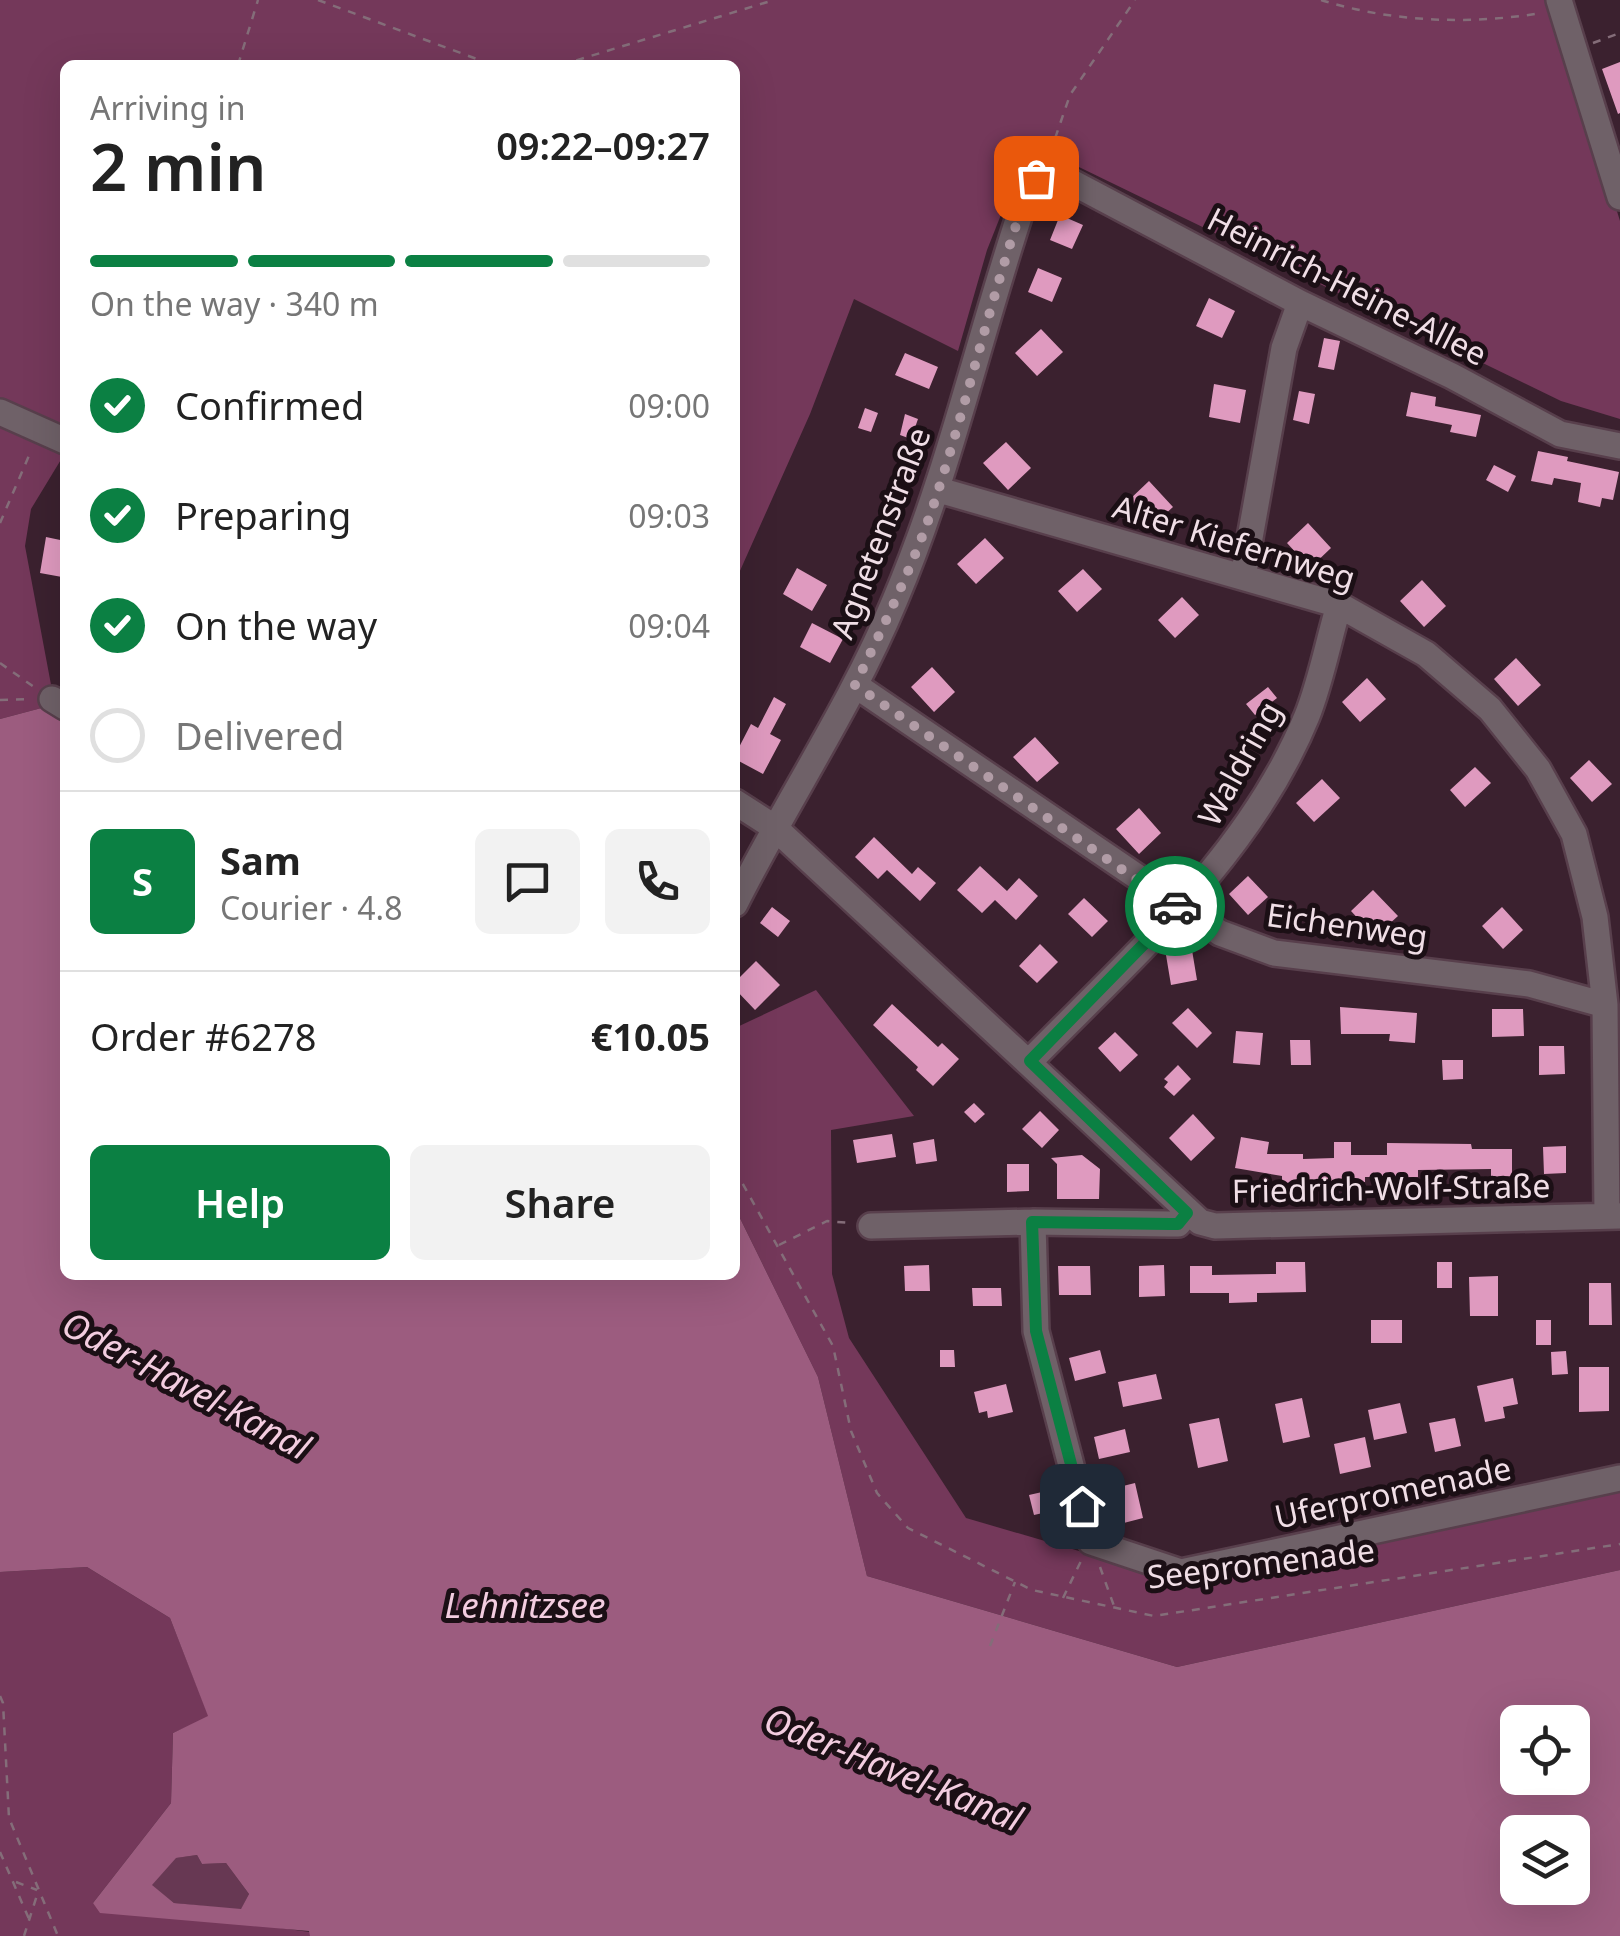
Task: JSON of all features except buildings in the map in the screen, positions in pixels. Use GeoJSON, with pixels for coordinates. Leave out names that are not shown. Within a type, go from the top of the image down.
{"type":"FeatureCollection","features":[{"type":"Feature","properties":{"kind":"street"},"geometry":{"type":"LineString","coordinates":[[1560,5],[1620,197]]}},
{"type":"Feature","properties":{"kind":"street","name":"Heinrich-Heine-Allee"},"geometry":{"type":"LineString","coordinates":[[1048,174],[1062,177],[1560,434],[1620,446]]}},
{"type":"Feature","properties":{"kind":"street","name":"Agnetenstraße"},"geometry":{"type":"LineString","coordinates":[[740,894],[855,685],[894,602],[939,490],[1002,262],[1029,187],[1036,178],[1048,174]]}},
{"type":"Feature","properties":{"kind":"street"},"geometry":{"type":"LineString","coordinates":[[1243,576],[1284,348],[1300,303]]}},
{"type":"Feature","properties":{"kind":"street"},"geometry":{"type":"LineString","coordinates":[[0,412],[60,438]]}},
{"type":"Feature","properties":{"kind":"street","name":"Alter Kiefernweg"},"geometry":{"type":"LineString","coordinates":[[939,490],[1339,605],[1426,654],[1490,709],[1538,769],[1574,834],[1595,918],[1605,1005],[1614,1216]]}},
{"type":"Feature","properties":{"kind":"street","name":"Waldring"},"geometry":{"type":"LineString","coordinates":[[1030,1061],[1179,908],[1254,817],[1308,714],[1339,605]]}},
{"type":"Feature","properties":{"kind":"street","name":"Eichenweg"},"geometry":{"type":"LineString","coordinates":[[855,685],[1220,934],[1274,953],[1530,984],[1605,1005]]}},
{"type":"Feature","properties":{"kind":"street"},"geometry":{"type":"LineString","coordinates":[[740,805],[774,827],[1030,1061],[1187,1213]]}},
{"type":"Feature","properties":{"kind":"street","name":"Friedrich-Wolf-Straße"},"geometry":{"type":"LineString","coordinates":[[871,1226],[1178,1224],[1187,1213],[1214,1226],[1614,1216]]}},
{"type":"Feature","properties":{"kind":"street"},"geometry":{"type":"LineString","coordinates":[[1032,1222],[1036,1331],[1091,1542]]}},
{"type":"Feature","properties":{"kind":"street","name":"Uferpromenade"},"geometry":{"type":"LineString","coordinates":[[1091,1542],[1181,1572],[1620,1478]]}},
{"type":"Feature","properties":{"kind":"path"},"geometry":{"type":"LineString","coordinates":[[240,60],[258,0]]}},
{"type":"Feature","properties":{"kind":"path"},"geometry":{"type":"LineString","coordinates":[[318,0],[480,60]]}},
{"type":"Feature","properties":{"kind":"path"},"geometry":{"type":"LineString","coordinates":[[578,60],[774,0]]}},
{"type":"Feature","properties":{"kind":"path"},"geometry":{"type":"LineString","coordinates":[[1048,174],[1047,162],[1070,95],[1135,0]]}},
{"type":"Feature","properties":{"kind":"path"},"geometry":{"type":"LineString","coordinates":[[1321,0],[1360,12],[1488,22],[1560,5]]}},
{"type":"Feature","properties":{"kind":"path"},"geometry":{"type":"LineString","coordinates":[[1573,51],[1620,33]]}},
{"type":"Feature","properties":{"kind":"path"},"geometry":{"type":"LineString","coordinates":[[0,523],[41,429]]}},
{"type":"Feature","properties":{"kind":"path"},"geometry":{"type":"LineString","coordinates":[[0,663],[58,703]]}},
{"type":"Feature","properties":{"kind":"path"},"geometry":{"type":"LineString","coordinates":[[0,700],[58,703]]}},
{"type":"Feature","properties":{"kind":"path","name":"Seepromenade"},"geometry":{"type":"LineString","coordinates":[[740,1179],[833,1346],[851,1431],[877,1493],[908,1528],[1016,1582],[1062,1598],[1154,1616],[1620,1544]]}},
{"type":"Feature","properties":{"kind":"path"},"geometry":{"type":"LineString","coordinates":[[778,1246],[828,1221]]}},
{"type":"Feature","properties":{"kind":"path"},"geometry":{"type":"LineString","coordinates":[[1062,1598],[1091,1542]]}},
{"type":"Feature","properties":{"kind":"path"},"geometry":{"type":"LineString","coordinates":[[1091,1542],[1115,1608]]}},
{"type":"Feature","properties":{"kind":"path"},"geometry":{"type":"LineString","coordinates":[[990,1646],[1016,1582]]}},
{"type":"Feature","properties":{"kind":"path"},"geometry":{"type":"LineString","coordinates":[[0,1696],[9,1818],[58,1936]]}},
{"type":"Feature","properties":{"kind":"path"},"geometry":{"type":"LineString","coordinates":[[0,1776],[7,1777]]}},
{"type":"Feature","properties":{"kind":"path"},"geometry":{"type":"LineString","coordinates":[[0,1852],[29,1919]]}},
{"type":"Feature","properties":{"kind":"path"},"geometry":{"type":"LineString","coordinates":[[13,1881],[38,1890]]}},
{"type":"Feature","properties":{"kind":"path"},"geometry":{"type":"LineString","coordinates":[[24,1936],[38,1890]]}},
{"type":"Feature","properties":{"kind":"shaded area"},"geometry":{"type":"Polygon","coordinates":[[[0,0],[1552,0],[1620,221],[1620,419],[1561,401],[1048,152],[1024,157],[987,250],[958,351],[854,299],[810,414],[740,571],[740,60],[60,60],[60,461],[31,509],[25,546],[52,690],[49,706],[0,719],[0,0]]]}},
{"type":"Feature","properties":{"kind":"shaded area"},"geometry":{"type":"Polygon","coordinates":[[[816,990],[914,1116],[831,1130],[832,1274],[849,1338],[966,1518],[1079,1551],[1116,1545],[1180,1563],[1620,1489],[1620,1570],[1177,1667],[867,1576],[818,1377],[740,1218],[740,1026],[816,990]]]}},
{"type":"Feature","properties":{"kind":"shaded area"},"geometry":{"type":"Polygon","coordinates":[[[87,1567],[170,1618],[209,1717],[173,1733],[171,1803],[93,1903],[310,1932],[310,1936],[0,1936],[0,1572],[87,1567]]]}},
{"type":"Feature","properties":{"kind":"shaded area"},"geometry":{"type":"Polygon","coordinates":[[[197,1855],[202,1864],[226,1863],[249,1894],[241,1910],[174,1903],[151,1885],[175,1858],[197,1855]]]}},
{"type":"Feature","properties":{"kind":"water","name":"Lehnitzsee"},"geometry":{"type":"Polygon","coordinates":[[[49,706],[60,714],[60,1280],[740,1280],[740,1218],[818,1377],[867,1576],[1177,1667],[1620,1570],[1620,1936],[310,1936],[309,1931],[100,1913],[93,1903],[171,1803],[173,1733],[208,1716],[170,1618],[87,1567],[0,1572],[0,719],[49,706]],[[197,1855],[176,1858],[152,1885],[174,1903],[241,1909],[249,1894],[226,1863],[202,1864],[197,1855]]]}},
{"type":"Feature","properties":{"kind":"way so far"},"geometry":{"type":"LineString","coordinates":[[1036,178],[1029,187],[1002,262],[939,490],[855,685],[1175,906]]}},
{"type":"Feature","properties":{"kind":"route"},"geometry":{"type":"LineString","coordinates":[[1082,1506],[1036,1331],[1032,1222],[1178,1224],[1187,1213],[1030,1061],[1179,908],[1175,906]]}},
{"type":"Feature","properties":{"kind":"water label","name":"Oder-Havel-Kanal"},"geometry":{"type":"Point","coordinates":[186,1386]}},
{"type":"Feature","properties":{"kind":"water label","name":"Oder-Havel-Kanal"},"geometry":{"type":"Point","coordinates":[893,1770]}}]}
